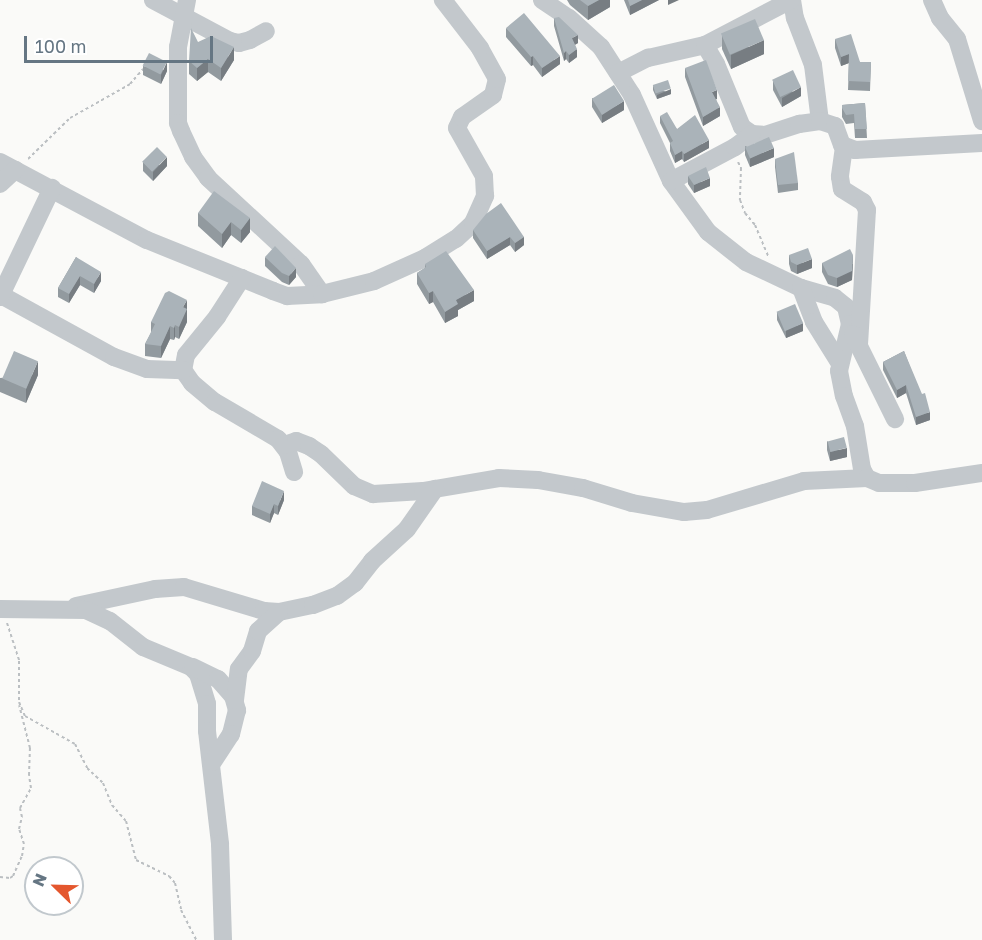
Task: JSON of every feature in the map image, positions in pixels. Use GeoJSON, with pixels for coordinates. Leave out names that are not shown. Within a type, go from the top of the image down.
{"type":"FeatureCollection","features":[{"type":"Feature","properties":{"kind":"street"},"geometry":{"type":"LineString","coordinates":[[153,0],[185,7],[239,43],[266,31]]}},
{"type":"Feature","properties":{"kind":"street"},"geometry":{"type":"LineString","coordinates":[[0,184],[8,166],[147,240],[287,296],[322,294],[375,281],[424,258],[469,228],[482,204],[486,190],[484,176],[457,128],[462,117],[493,94],[497,79],[480,48],[443,0]]}},
{"type":"Feature","properties":{"kind":"street"},"geometry":{"type":"LineString","coordinates":[[543,0],[587,33],[601,47],[647,123],[671,181],[690,210],[726,248],[801,288],[841,302],[849,313],[849,327],[839,362]]}},
{"type":"Feature","properties":{"kind":"street"},"geometry":{"type":"LineString","coordinates":[[932,0],[940,18],[957,39],[982,121]]}},
{"type":"Feature","properties":{"kind":"street"},"geometry":{"type":"LineString","coordinates":[[618,73],[648,58],[705,45],[785,1],[795,18],[813,65],[820,121]]}},
{"type":"Feature","properties":{"kind":"street"},"geometry":{"type":"LineString","coordinates":[[185,7],[177,63],[178,123],[186,141],[208,178],[301,264],[322,294]]}},
{"type":"Feature","properties":{"kind":"street"},"geometry":{"type":"LineString","coordinates":[[705,45],[720,72],[742,127],[752,134],[765,135],[799,124],[820,121],[835,126],[844,147],[840,177],[842,189],[863,202],[867,210],[859,343]]}},
{"type":"Feature","properties":{"kind":"street"},"geometry":{"type":"LineString","coordinates":[[671,181],[731,149],[752,134]]}},
{"type":"Feature","properties":{"kind":"street"},"geometry":{"type":"LineString","coordinates":[[844,147],[855,150],[982,142]]}},
{"type":"Feature","properties":{"kind":"street"},"geometry":{"type":"LineString","coordinates":[[52,188],[1,296],[114,357],[147,369],[183,370]]}},
{"type":"Feature","properties":{"kind":"street"},"geometry":{"type":"LineString","coordinates":[[242,278],[217,318],[186,354],[183,370],[192,383],[215,402],[270,434],[284,445],[294,472]]}},
{"type":"Feature","properties":{"kind":"street"},"geometry":{"type":"LineString","coordinates":[[801,288],[814,322],[839,362],[844,396],[867,478]]}},
{"type":"Feature","properties":{"kind":"street"},"geometry":{"type":"LineString","coordinates":[[849,327],[895,419]]}},
{"type":"Feature","properties":{"kind":"street"},"geometry":{"type":"LineString","coordinates":[[284,445],[296,441],[309,446],[321,454],[345,480],[364,492],[384,493],[435,489],[499,478],[538,480],[684,512],[707,510],[804,481],[867,478],[879,483],[915,483],[982,472]]}},
{"type":"Feature","properties":{"kind":"street"},"geometry":{"type":"LineString","coordinates":[[67,608],[155,589],[184,587],[264,611],[279,612],[323,602],[337,596],[355,583],[372,561],[406,529],[435,489]]}},
{"type":"Feature","properties":{"kind":"street"},"geometry":{"type":"LineString","coordinates":[[1,609],[67,608],[96,613],[143,646],[218,679],[235,700]]}},
{"type":"Feature","properties":{"kind":"street"},"geometry":{"type":"LineString","coordinates":[[213,762],[234,727],[239,669],[252,651],[258,631],[279,612]]}},
{"type":"Feature","properties":{"kind":"street"},"geometry":{"type":"LineString","coordinates":[[191,667],[198,674],[204,690],[207,731],[213,762],[213,790],[220,844],[223,940]]}},
{"type":"Feature","properties":{"kind":"path"},"geometry":{"type":"LineString","coordinates":[[8,166],[70,118],[134,82],[146,65]]}},
{"type":"Feature","properties":{"kind":"path"},"geometry":{"type":"LineString","coordinates":[[731,149],[741,168],[740,200],[745,213],[759,232],[776,276]]}},
{"type":"Feature","properties":{"kind":"path"},"geometry":{"type":"LineString","coordinates":[[0,877],[13,876],[22,856],[24,844],[19,830],[22,817],[20,808],[31,788],[30,748],[19,702],[21,669],[1,609]]}},
{"type":"Feature","properties":{"kind":"path"},"geometry":{"type":"LineString","coordinates":[[19,702],[28,719],[75,744],[87,768],[105,786],[112,805],[126,820],[136,860],[169,876],[175,883],[181,910],[196,940]]}},
{"type":"Feature","properties":{"kind":"building"},"geometry":{"type":"Polygon","coordinates":[[[580,0],[599,0],[588,6],[580,0]]]}},
{"type":"Feature","properties":{"kind":"building"},"geometry":{"type":"Polygon","coordinates":[[[628,0],[642,0],[630,6],[628,0]]]}},
{"type":"Feature","properties":{"kind":"building"},"geometry":{"type":"Polygon","coordinates":[[[524,13],[560,56],[542,68],[506,28],[524,13]]]}},
{"type":"Feature","properties":{"kind":"building"},"geometry":{"type":"Polygon","coordinates":[[[559,17],[578,35],[572,38],[577,49],[569,55],[566,51],[564,53],[554,18],[559,17]]]}},
{"type":"Feature","properties":{"kind":"building"},"geometry":{"type":"Polygon","coordinates":[[[755,19],[764,40],[730,55],[721,33],[755,19]]]}},
{"type":"Feature","properties":{"kind":"building"},"geometry":{"type":"Polygon","coordinates":[[[191,28],[198,42],[211,36],[234,47],[221,68],[208,59],[197,68],[189,61],[191,28]]]}},
{"type":"Feature","properties":{"kind":"building"},"geometry":{"type":"Polygon","coordinates":[[[851,34],[860,62],[871,62],[870,82],[848,81],[849,54],[841,57],[835,39],[851,34]]]}},
{"type":"Feature","properties":{"kind":"building"},"geometry":{"type":"Polygon","coordinates":[[[149,53],[167,62],[160,75],[143,65],[149,53]]]}},
{"type":"Feature","properties":{"kind":"building"},"geometry":{"type":"Polygon","coordinates":[[[706,60],[717,90],[712,92],[720,107],[703,117],[685,68],[706,60]]]}},
{"type":"Feature","properties":{"kind":"building"},"geometry":{"type":"Polygon","coordinates":[[[793,70],[801,87],[780,97],[772,80],[793,70]]]}},
{"type":"Feature","properties":{"kind":"building"},"geometry":{"type":"Polygon","coordinates":[[[668,80],[671,89],[656,94],[653,85],[668,80]]]}},
{"type":"Feature","properties":{"kind":"building"},"geometry":{"type":"Polygon","coordinates":[[[614,85],[624,101],[602,115],[592,99],[614,85]]]}},
{"type":"Feature","properties":{"kind":"building"},"geometry":{"type":"Polygon","coordinates":[[[865,103],[867,129],[855,129],[854,114],[846,115],[842,105],[865,103]]]}},
{"type":"Feature","properties":{"kind":"building"},"geometry":{"type":"Polygon","coordinates":[[[667,112],[677,129],[695,115],[709,140],[684,154],[682,151],[675,155],[670,143],[673,141],[660,116],[667,112]]]}},
{"type":"Feature","properties":{"kind":"building"},"geometry":{"type":"Polygon","coordinates":[[[769,137],[774,148],[750,159],[745,148],[769,137]]]}},
{"type":"Feature","properties":{"kind":"building"},"geometry":{"type":"Polygon","coordinates":[[[157,147],[167,157],[152,172],[142,162],[157,147]]]}},
{"type":"Feature","properties":{"kind":"building"},"geometry":{"type":"Polygon","coordinates":[[[794,152],[798,183],[778,185],[775,159],[794,152]]]}},
{"type":"Feature","properties":{"kind":"building"},"geometry":{"type":"Polygon","coordinates":[[[706,167],[710,178],[694,185],[688,176],[706,167]]]}},
{"type":"Feature","properties":{"kind":"building"},"geometry":{"type":"Polygon","coordinates":[[[214,191],[250,218],[241,230],[231,222],[222,234],[198,213],[214,191]]]}},
{"type":"Feature","properties":{"kind":"building"},"geometry":{"type":"Polygon","coordinates":[[[501,203],[524,237],[515,243],[510,237],[487,251],[473,230],[486,214],[501,203]]]}},
{"type":"Feature","properties":{"kind":"building"},"geometry":{"type":"Polygon","coordinates":[[[275,246],[296,268],[289,276],[282,273],[265,257],[275,246]]]}},
{"type":"Feature","properties":{"kind":"building"},"geometry":{"type":"Polygon","coordinates":[[[808,248],[812,259],[797,265],[791,262],[789,255],[808,248]]]}},
{"type":"Feature","properties":{"kind":"building"},"geometry":{"type":"Polygon","coordinates":[[[850,249],[853,255],[852,271],[837,278],[828,275],[822,263],[850,249]]]}},
{"type":"Feature","properties":{"kind":"building"},"geometry":{"type":"Polygon","coordinates":[[[446,251],[474,290],[456,300],[458,304],[445,312],[433,291],[429,293],[417,273],[426,267],[425,264],[446,251]]]}},
{"type":"Feature","properties":{"kind":"building"},"geometry":{"type":"Polygon","coordinates":[[[76,257],[101,272],[94,284],[80,276],[69,294],[58,288],[76,257]]]}},
{"type":"Feature","properties":{"kind":"building"},"geometry":{"type":"Polygon","coordinates":[[[169,291],[187,300],[183,307],[187,309],[179,327],[170,326],[161,346],[145,344],[155,324],[151,322],[165,293],[169,291]]]}},
{"type":"Feature","properties":{"kind":"building"},"geometry":{"type":"Polygon","coordinates":[[[795,304],[803,323],[785,331],[777,312],[795,304]]]}},
{"type":"Feature","properties":{"kind":"building"},"geometry":{"type":"Polygon","coordinates":[[[14,351],[38,361],[26,389],[2,379],[14,351]]]}},
{"type":"Feature","properties":{"kind":"building"},"geometry":{"type":"Polygon","coordinates":[[[904,351],[922,394],[925,393],[930,412],[916,417],[906,385],[897,390],[883,362],[904,351]]]}},
{"type":"Feature","properties":{"kind":"building"},"geometry":{"type":"Polygon","coordinates":[[[844,437],[847,448],[830,452],[828,441],[844,437]]]}},
{"type":"Feature","properties":{"kind":"building"},"geometry":{"type":"Polygon","coordinates":[[[262,481],[284,491],[278,506],[274,504],[270,514],[252,506],[262,481]]]}}]}
